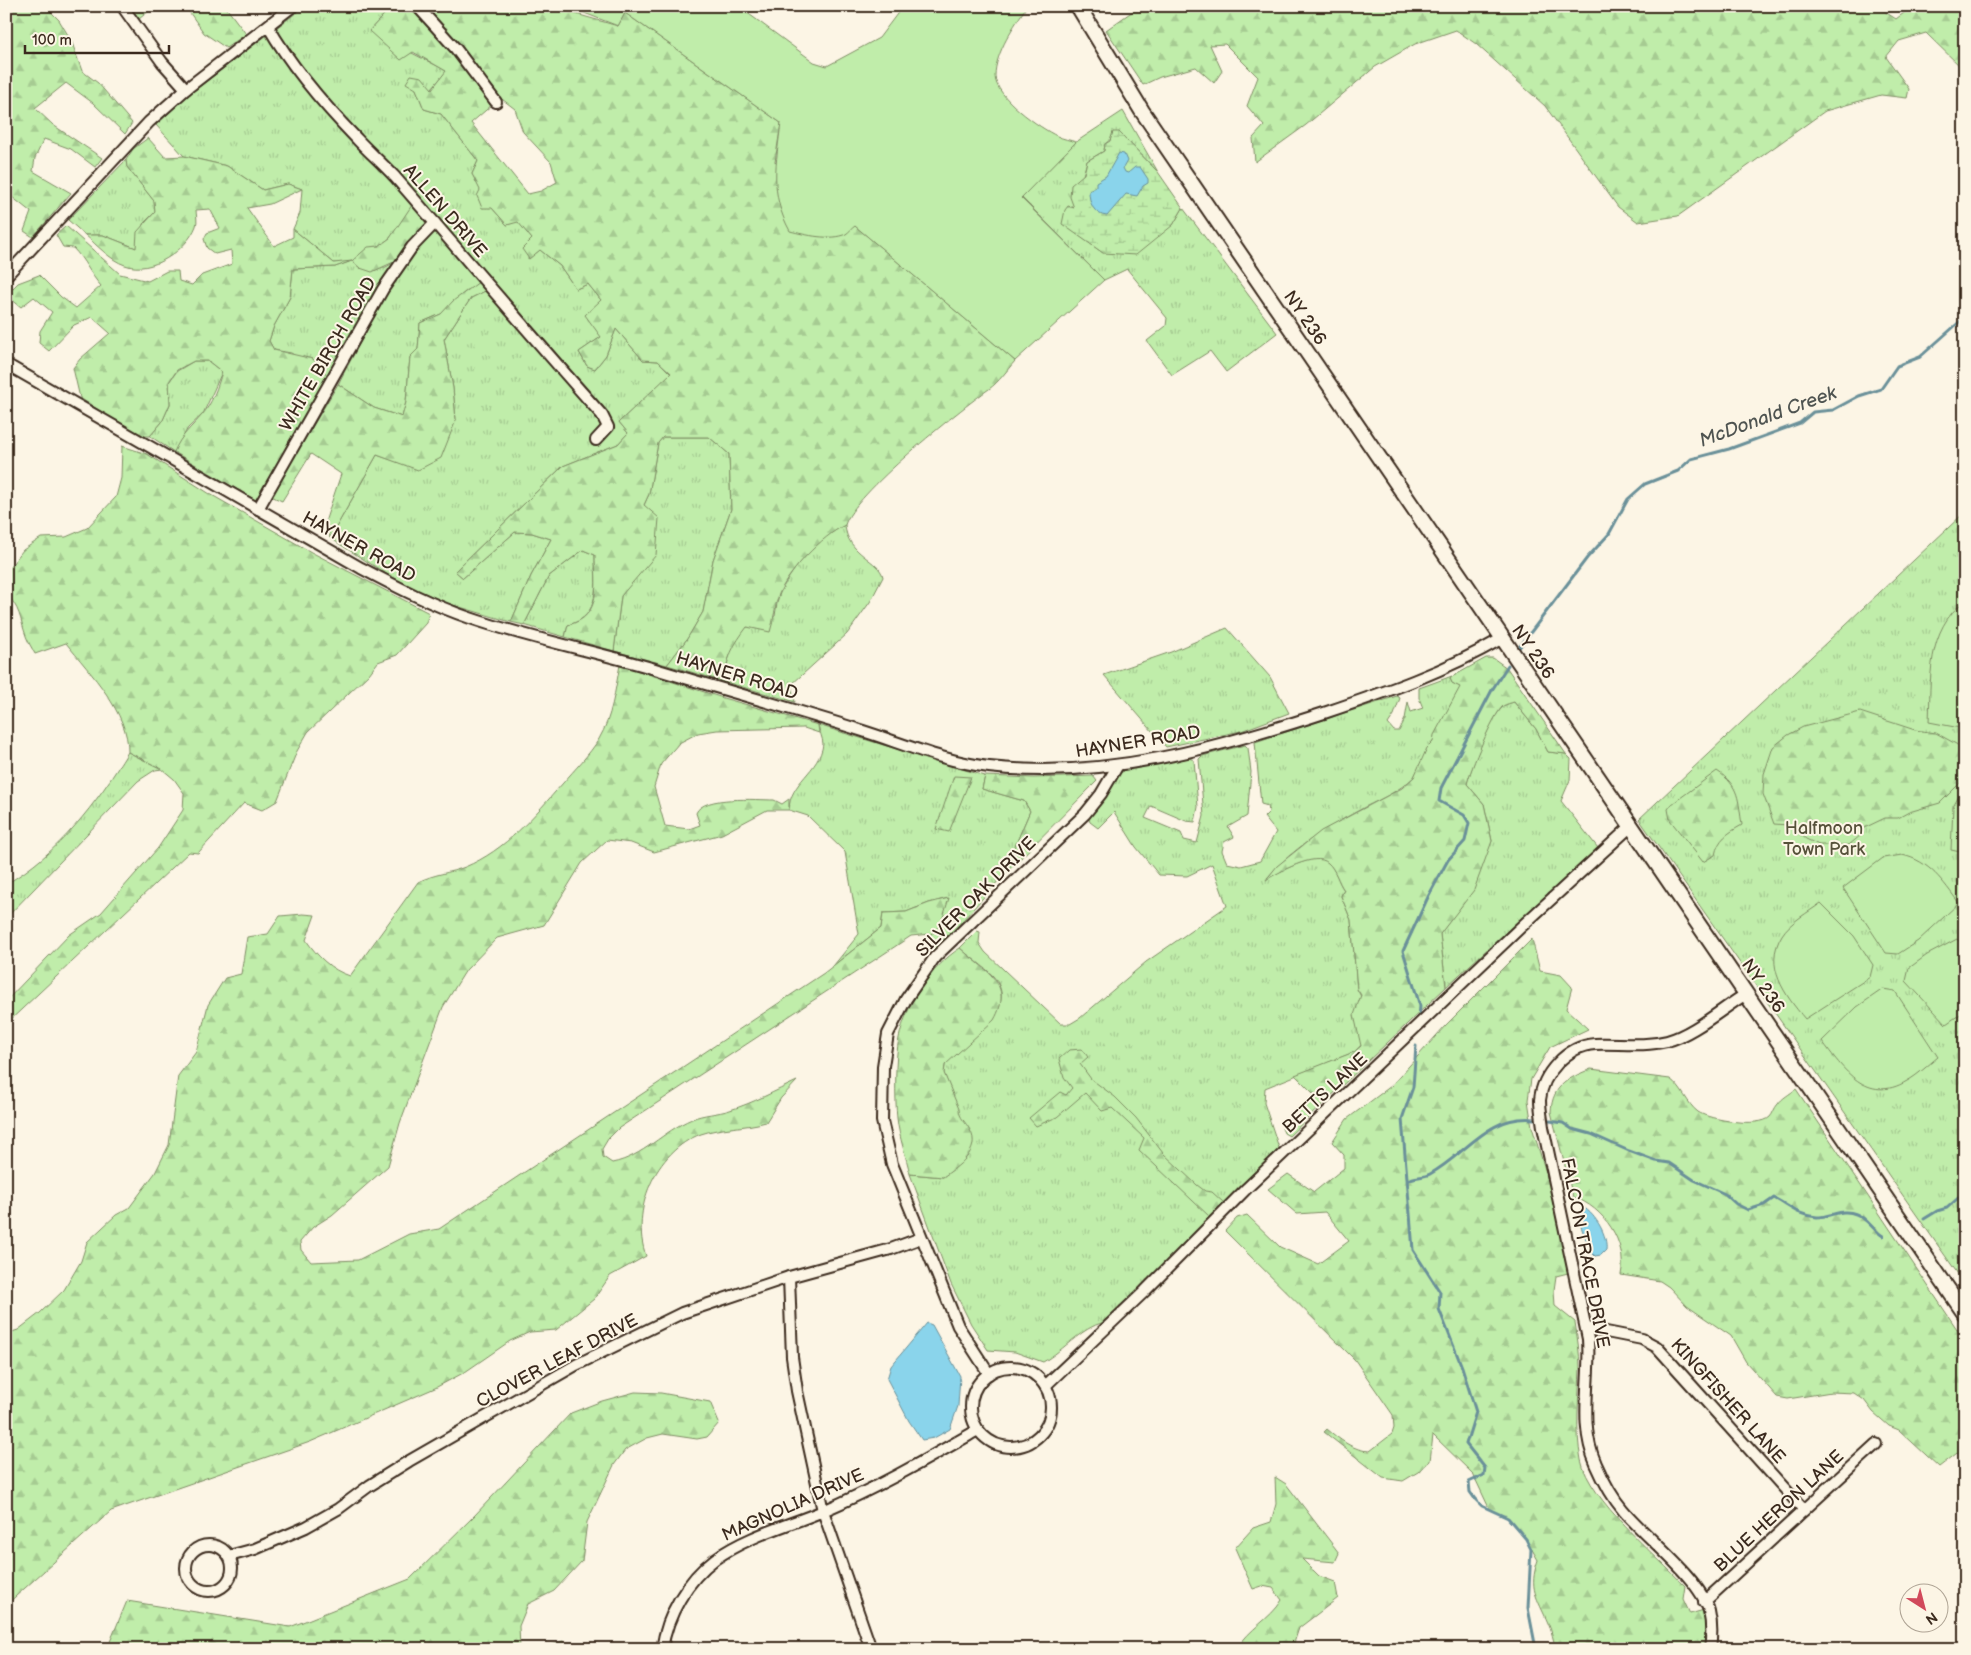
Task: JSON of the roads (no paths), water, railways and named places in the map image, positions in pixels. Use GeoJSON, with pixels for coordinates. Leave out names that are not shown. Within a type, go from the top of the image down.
{"type":"FeatureCollection","features":[{"type":"Feature","properties":{"kind":"main road","name":"NY 236"},"geometry":{"type":"LineString","coordinates":[[1078,6],[1142,111],[1501,639],[1965,1314]]}},
{"type":"Feature","properties":{"kind":"street"},"geometry":{"type":"LineString","coordinates":[[122,6],[162,62],[186,89]]}},
{"type":"Feature","properties":{"kind":"street"},"geometry":{"type":"LineString","coordinates":[[6,276],[149,122],[186,89],[293,6]]}},
{"type":"Feature","properties":{"kind":"street"},"geometry":{"type":"LineString","coordinates":[[417,6],[456,49],[496,102]]}},
{"type":"Feature","properties":{"kind":"street","name":"ALLEN DRIVE"},"geometry":{"type":"LineString","coordinates":[[268,26],[285,54],[313,90],[435,223],[516,319],[602,415],[608,427],[596,440]]}},
{"type":"Feature","properties":{"kind":"street","name":"WHITE BIRCH ROAD"},"geometry":{"type":"LineString","coordinates":[[258,509],[382,289],[412,247],[435,223]]}},
{"type":"Feature","properties":{"kind":"street","name":"HAYNER ROAD"},"geometry":{"type":"LineString","coordinates":[[6,364],[258,509],[418,598],[472,619],[654,668],[860,730],[955,761],[1024,770],[1118,765],[1189,752],[1262,734],[1416,681],[1464,660],[1501,639]]}},
{"type":"Feature","properties":{"kind":"street","name":"SILVER OAK DRIVE"},"geometry":{"type":"LineString","coordinates":[[989,1374],[958,1326],[892,1164],[882,1121],[883,1066],[888,1034],[906,999],[935,957],[1085,814],[1118,765]]}},
{"type":"Feature","properties":{"kind":"street","name":"BETTS LANE"},"geometry":{"type":"LineString","coordinates":[[1045,1386],[1128,1308],[1247,1188],[1521,927],[1630,827]]}},
{"type":"Feature","properties":{"kind":"street","name":"FALCON TRACE DRIVE"},"geometry":{"type":"LineString","coordinates":[[1710,1649],[1712,1632],[1708,1609],[1696,1586],[1623,1510],[1608,1490],[1595,1463],[1588,1442],[1587,1396],[1590,1365],[1586,1328],[1543,1127],[1540,1100],[1546,1080],[1555,1065],[1577,1049],[1593,1044],[1648,1044],[1668,1041],[1683,1034],[1746,994]]}},
{"type":"Feature","properties":{"kind":"street","name":"CLOVER LEAF DRIVE"},"geometry":{"type":"LineString","coordinates":[[229,1556],[255,1549],[306,1527],[338,1509],[369,1486],[409,1461],[569,1369],[682,1313],[790,1277],[891,1249],[921,1238]]}},
{"type":"Feature","properties":{"kind":"street"},"geometry":{"type":"LineString","coordinates":[[790,1277],[790,1322],[795,1374],[823,1511],[871,1649]]}},
{"type":"Feature","properties":{"kind":"street","name":"KINGFISHER LANE"},"geometry":{"type":"LineString","coordinates":[[1586,1328],[1642,1339],[1657,1348],[1804,1510]]}},
{"type":"Feature","properties":{"kind":"street"},"geometry":{"type":"LineString","coordinates":[[1006,1368],[1024,1369],[1035,1375],[1045,1386],[1051,1407],[1050,1419],[1036,1439],[1020,1446],[1003,1446],[992,1442],[978,1430],[972,1415],[971,1403],[974,1392],[989,1374],[1006,1368]]}},
{"type":"Feature","properties":{"kind":"street","name":"MAGNOLIA DRIVE"},"geometry":{"type":"LineString","coordinates":[[662,1649],[664,1631],[677,1603],[693,1580],[714,1560],[737,1545],[823,1511],[898,1475],[978,1430]]}},
{"type":"Feature","properties":{"kind":"street","name":"BLUE HERON LANE"},"geometry":{"type":"LineString","coordinates":[[1704,1602],[1876,1444]]}},
{"type":"Feature","properties":{"kind":"street"},"geometry":{"type":"LineString","coordinates":[[216,1546],[229,1556],[232,1566],[231,1577],[219,1589],[203,1590],[190,1581],[187,1565],[191,1554],[199,1547],[216,1546]]}},
{"type":"Feature","properties":{"kind":"water"},"geometry":{"type":"Polygon","coordinates":[[[1119,153],[1124,154],[1127,161],[1123,168],[1125,172],[1128,173],[1135,167],[1140,167],[1148,179],[1148,183],[1143,186],[1137,196],[1126,194],[1107,216],[1102,215],[1093,208],[1089,191],[1096,187],[1096,182],[1106,176],[1119,153]]]}},
{"type":"Feature","properties":{"kind":"water"},"geometry":{"type":"Polygon","coordinates":[[[1583,1207],[1592,1215],[1603,1232],[1606,1250],[1601,1255],[1595,1256],[1591,1252],[1578,1219],[1578,1214],[1583,1207]]]}},
{"type":"Feature","properties":{"kind":"water"},"geometry":{"type":"Polygon","coordinates":[[[927,1323],[932,1325],[960,1376],[958,1406],[950,1429],[934,1438],[922,1440],[909,1421],[887,1379],[891,1366],[927,1323]]]}},
{"type":"Feature","properties":{"kind":"waterway","name":"McDonald Creek"},"geometry":{"type":"LineString","coordinates":[[1518,649],[1587,558],[1609,534],[1628,499],[1645,484],[1678,471],[1691,459],[1729,449],[1800,423],[1813,412],[1833,410],[1859,396],[1881,389],[1897,366],[1920,357],[1965,317]]}},
{"type":"Feature","properties":{"kind":"waterway","name":"McDonald Creek"},"geometry":{"type":"LineString","coordinates":[[1419,1017],[1420,1006],[1403,951],[1429,895],[1448,860],[1465,841],[1469,823],[1464,815],[1439,801],[1441,788],[1492,690],[1508,665]]}},
{"type":"Feature","properties":{"kind":"waterway","name":"McDonald Creek"},"geometry":{"type":"LineString","coordinates":[[1416,1046],[1413,1087],[1402,1119],[1413,1250],[1440,1292],[1439,1309],[1462,1367],[1476,1412],[1466,1444],[1485,1468],[1484,1475],[1469,1482],[1470,1492],[1482,1506],[1508,1518],[1526,1539],[1531,1549],[1528,1608],[1536,1649]]}},
{"type":"Feature","properties":{"kind":"waterway"},"geometry":{"type":"LineString","coordinates":[[1408,1180],[1425,1176],[1443,1166],[1490,1129],[1518,1119],[1535,1119]]}},
{"type":"Feature","properties":{"kind":"waterway"},"geometry":{"type":"LineString","coordinates":[[1550,1121],[1563,1123],[1572,1129],[1591,1134],[1629,1151],[1656,1161],[1669,1163],[1694,1180],[1725,1194],[1736,1204],[1748,1210],[1764,1205],[1774,1198],[1799,1213],[1811,1216],[1822,1217],[1841,1212],[1851,1212],[1863,1218],[1883,1236]]}},
{"type":"Feature","properties":{"kind":"waterway"},"geometry":{"type":"LineString","coordinates":[[1924,1219],[1937,1211],[1947,1208],[1965,1192]]}},
{"type":"Feature","properties":{"kind":"park label","name":"Halfmoon Town Park"},"geometry":{"type":"Point","coordinates":[1824,838]}}]}
